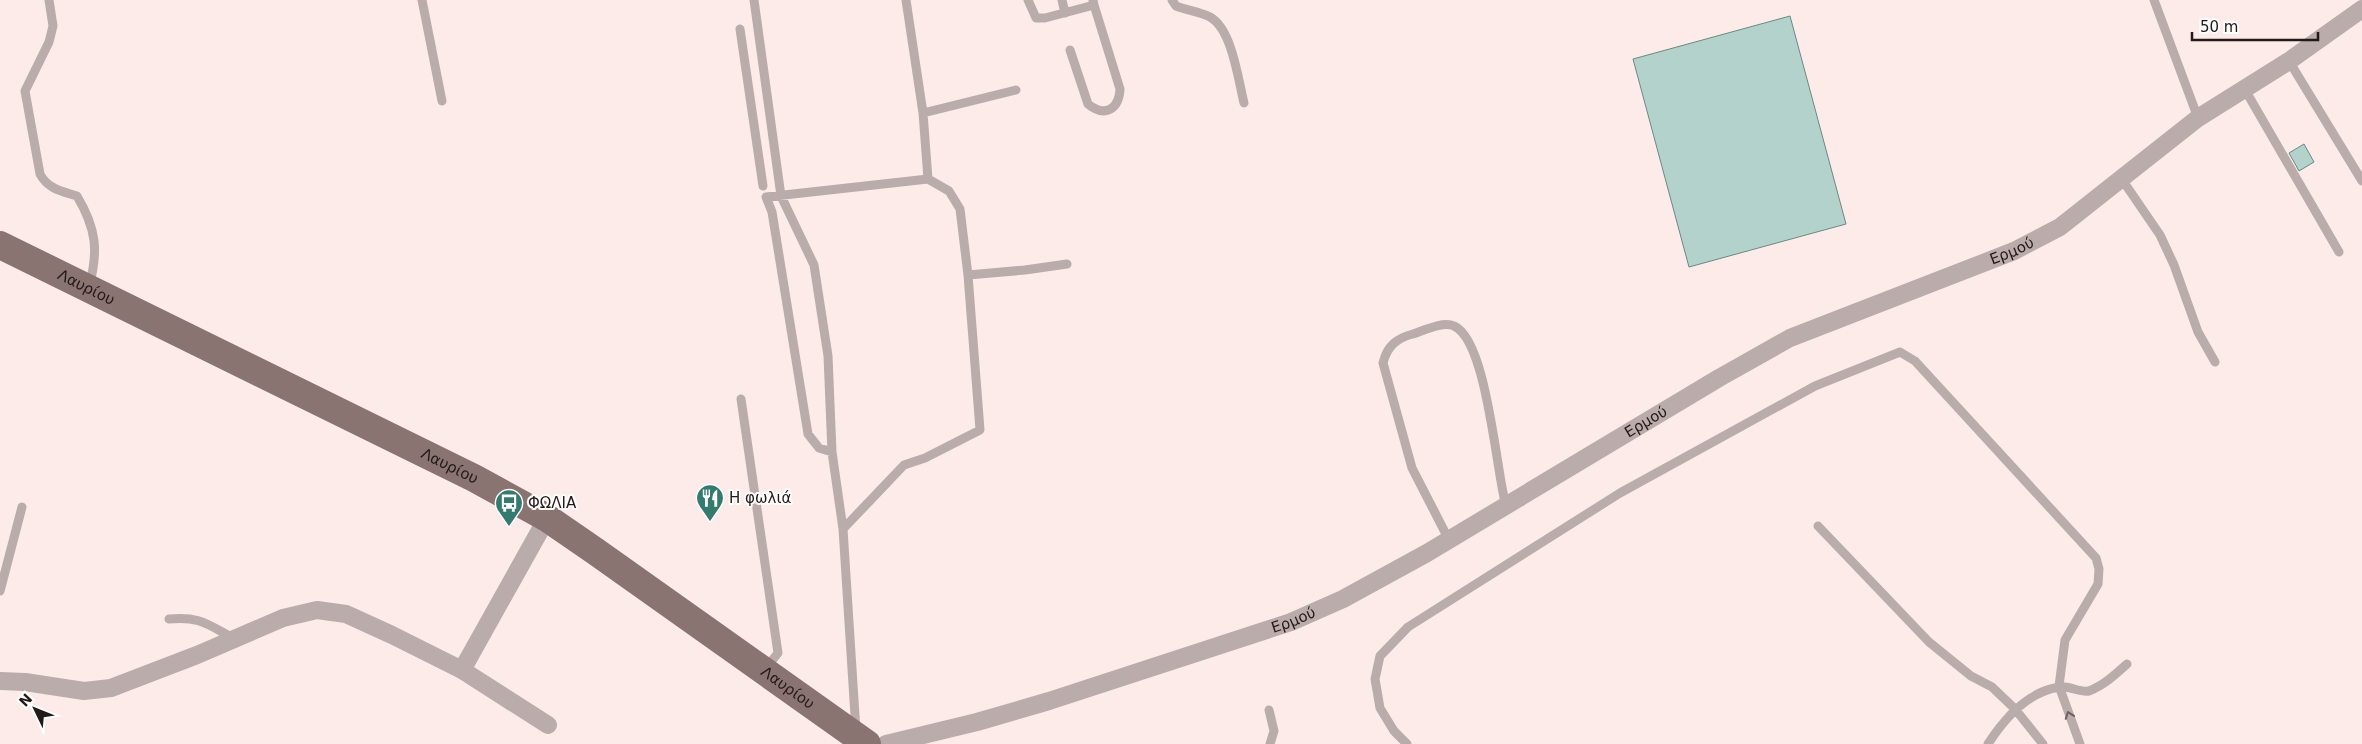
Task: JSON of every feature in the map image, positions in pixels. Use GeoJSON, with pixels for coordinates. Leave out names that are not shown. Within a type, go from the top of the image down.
{"type":"FeatureCollection","features":[{"type":"Feature","properties":{"kind":"main road","name":"Λαυρίου"},"geometry":{"type":"LineString","coordinates":[[0,245],[474,478],[546,518],[653,590],[854,737]]}},
{"type":"Feature","properties":{"kind":"main road"},"geometry":{"type":"LineString","coordinates":[[373,428],[380,455]]}},
{"type":"Feature","properties":{"kind":"main road"},"geometry":{"type":"LineString","coordinates":[[448,489],[474,478]]}},
{"type":"Feature","properties":{"kind":"street","name":"Ερμού"},"geometry":{"type":"LineString","coordinates":[[886,744],[977,722],[1049,701],[1291,622],[1343,599],[1506,507],[1686,398],[1790,338],[2014,251],[2060,227],[2198,118],[2289,61],[2362,9]]}},
{"type":"Feature","properties":{"kind":"street"},"geometry":{"type":"LineString","coordinates":[[462,670],[546,518]]}},
{"type":"Feature","properties":{"kind":"street"},"geometry":{"type":"LineString","coordinates":[[0,681],[24,682],[84,691],[110,688],[284,618],[317,610],[346,614],[392,634],[462,670],[548,724]]}},
{"type":"Feature","properties":{"kind":"lane"},"geometry":{"type":"LineString","coordinates":[[49,0],[53,26],[48,42],[24,91],[40,174],[44,181],[54,190],[77,196],[89,220],[94,238],[96,262],[89,289]]}},
{"type":"Feature","properties":{"kind":"lane"},"geometry":{"type":"LineString","coordinates":[[422,0],[442,100]]}},
{"type":"Feature","properties":{"kind":"lane"},"geometry":{"type":"LineString","coordinates":[[754,0],[781,196],[814,265],[828,356],[832,452],[843,529],[854,737]]}},
{"type":"Feature","properties":{"kind":"lane"},"geometry":{"type":"LineString","coordinates":[[906,0],[923,113],[928,179]]}},
{"type":"Feature","properties":{"kind":"lane"},"geometry":{"type":"LineString","coordinates":[[1028,0],[1036,18],[1045,18],[1065,13],[1093,2],[1120,89],[1119,100],[1108,111],[1095,110],[1088,104],[1070,50]]}},
{"type":"Feature","properties":{"kind":"lane"},"geometry":{"type":"LineString","coordinates":[[1062,0],[1065,13]]}},
{"type":"Feature","properties":{"kind":"lane"},"geometry":{"type":"LineString","coordinates":[[1172,0],[1176,6],[1209,16],[1220,25],[1227,37],[1244,103]]}},
{"type":"Feature","properties":{"kind":"lane"},"geometry":{"type":"LineString","coordinates":[[2154,0],[2198,118]]}},
{"type":"Feature","properties":{"kind":"lane"},"geometry":{"type":"LineString","coordinates":[[740,29],[763,186]]}},
{"type":"Feature","properties":{"kind":"lane"},"geometry":{"type":"LineString","coordinates":[[2289,61],[2362,181]]}},
{"type":"Feature","properties":{"kind":"lane"},"geometry":{"type":"LineString","coordinates":[[2244,88],[2339,252]]}},
{"type":"Feature","properties":{"kind":"lane"},"geometry":{"type":"LineString","coordinates":[[748,93],[765,90]]}},
{"type":"Feature","properties":{"kind":"lane"},"geometry":{"type":"LineString","coordinates":[[923,113],[1016,90]]}},
{"type":"Feature","properties":{"kind":"lane"},"geometry":{"type":"LineString","coordinates":[[2121,178],[2160,235],[2174,265],[2198,332],[2215,362]]}},
{"type":"Feature","properties":{"kind":"lane"},"geometry":{"type":"LineString","coordinates":[[832,452],[819,448],[808,434],[772,212],[766,197],[928,179],[949,191],[960,209],[968,275],[980,430],[925,458],[904,465],[843,529]]}},
{"type":"Feature","properties":{"kind":"lane"},"geometry":{"type":"LineString","coordinates":[[968,275],[1067,264]]}},
{"type":"Feature","properties":{"kind":"lane"},"geometry":{"type":"LineString","coordinates":[[1449,540],[1412,468],[1383,363],[1385,353],[1400,337],[1447,324],[1455,327],[1465,335],[1486,393],[1506,507]]}},
{"type":"Feature","properties":{"kind":"lane"},"geometry":{"type":"LineString","coordinates":[[1407,744],[1394,731],[1380,708],[1376,679],[1380,656],[1408,627],[1620,493],[1815,386],[1900,352],[1915,361],[2096,558],[2099,569],[2098,584],[2065,640],[2059,686],[2080,744]]}},
{"type":"Feature","properties":{"kind":"lane"},"geometry":{"type":"LineString","coordinates":[[741,399],[778,654],[764,670]]}},
{"type":"Feature","properties":{"kind":"lane"},"geometry":{"type":"LineString","coordinates":[[0,591],[22,507]]}},
{"type":"Feature","properties":{"kind":"lane"},"geometry":{"type":"LineString","coordinates":[[1818,526],[1930,642],[1971,676],[1992,687],[2015,709],[2043,744]]}},
{"type":"Feature","properties":{"kind":"lane"},"geometry":{"type":"LineString","coordinates":[[169,619],[189,617],[198,619],[235,639]]}},
{"type":"Feature","properties":{"kind":"lane"},"geometry":{"type":"LineString","coordinates":[[1988,744],[2000,725],[2015,709],[2038,694],[2059,686],[2086,692],[2099,686],[2127,664]]}},
{"type":"Feature","properties":{"kind":"lane"},"geometry":{"type":"LineString","coordinates":[[1270,710],[1274,731],[1270,744]]}},
{"type":"Feature","properties":{"kind":"building"},"geometry":{"type":"Polygon","coordinates":[[[1790,16],[1846,224],[1689,267],[1633,59],[1790,16]]]}},
{"type":"Feature","properties":{"kind":"building"},"geometry":{"type":"Polygon","coordinates":[[[2304,144],[2314,162],[2299,171],[2289,153],[2304,144]]]}},
{"type":"Feature","properties":{"kind":"place","name":"Η φωλιά"},"geometry":{"type":"Point","coordinates":[710,522]}},
{"type":"Feature","properties":{"kind":"place","name":"ΦΩΛΙΑ"},"geometry":{"type":"Point","coordinates":[509,527]}}]}
